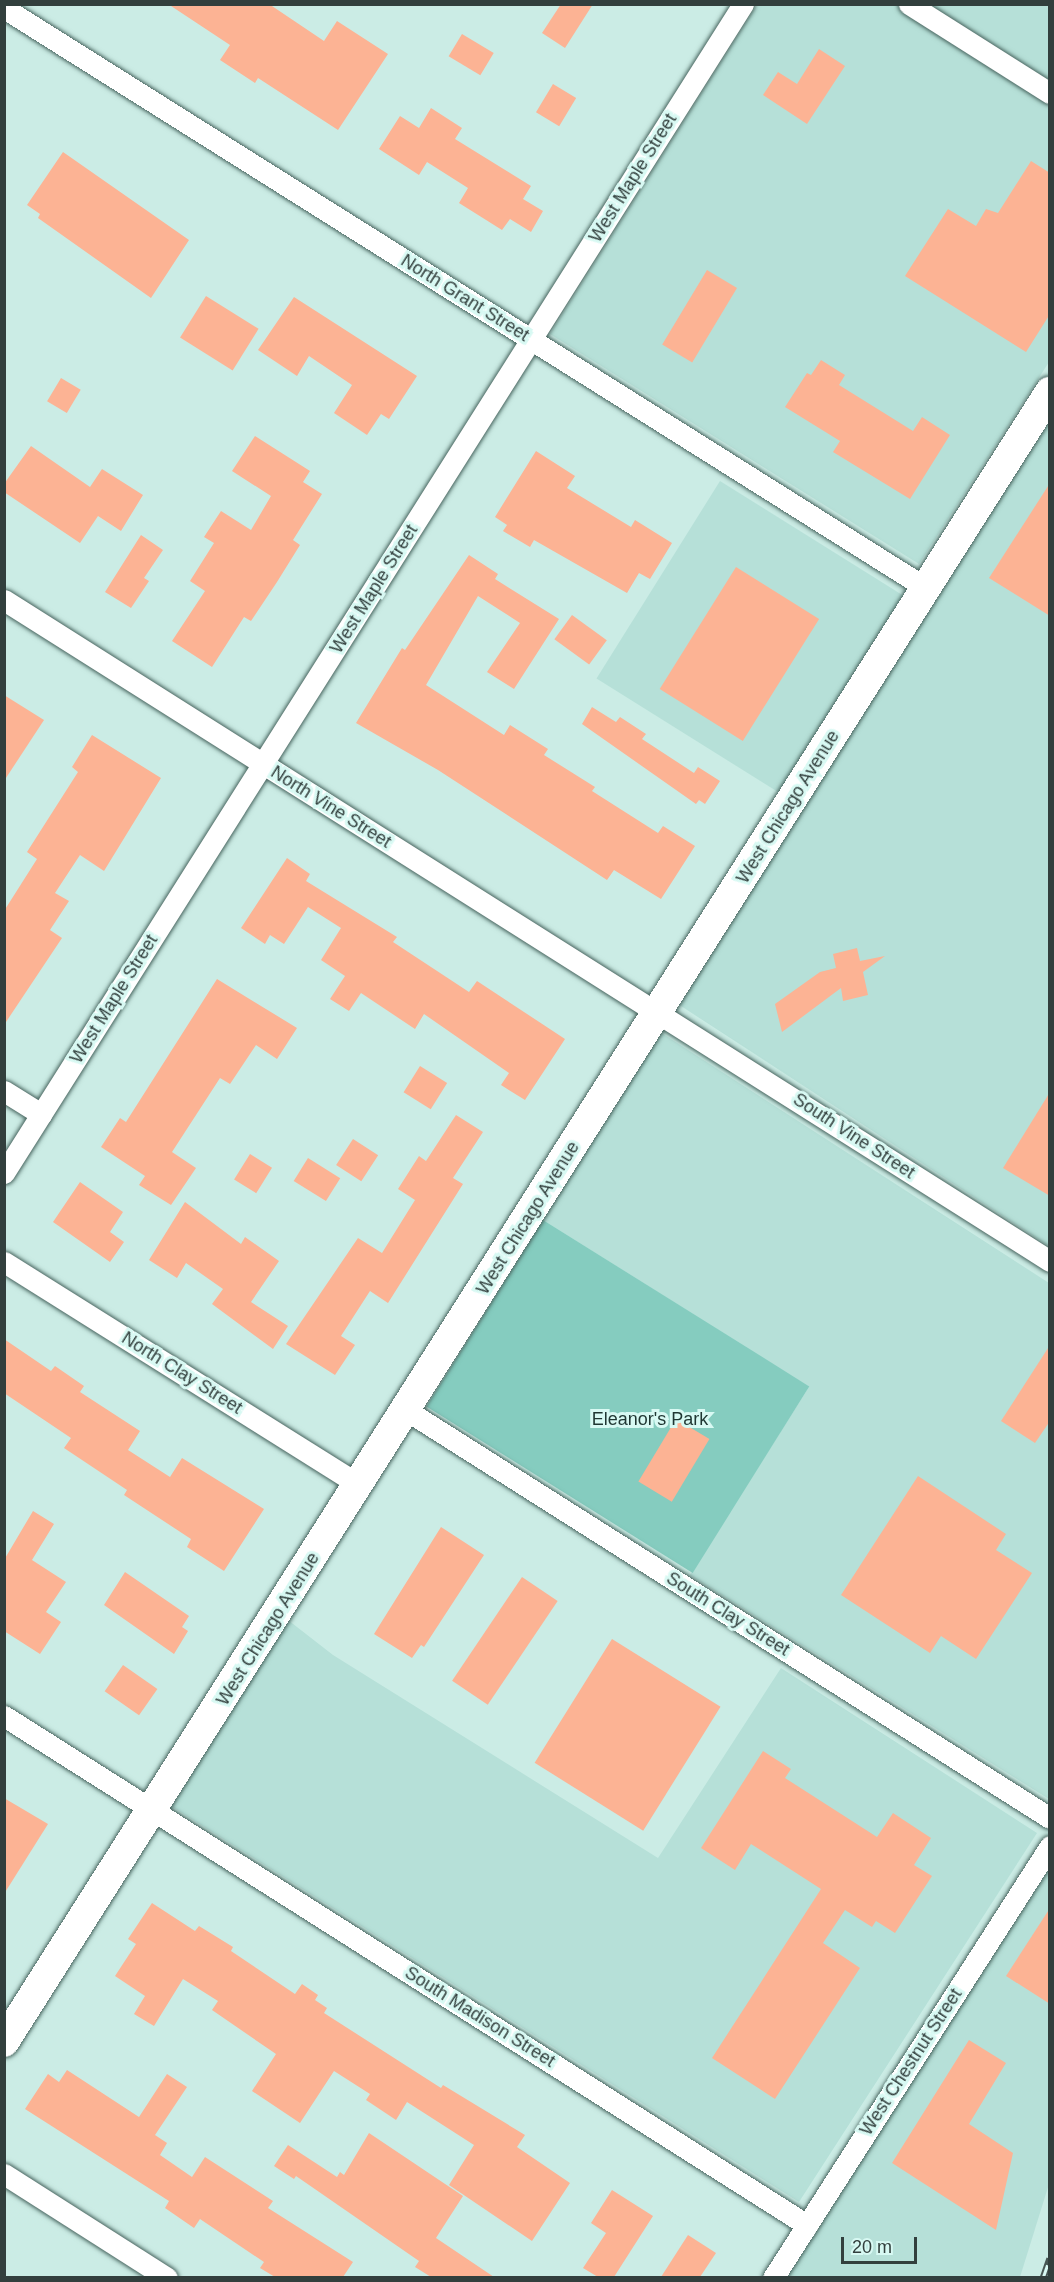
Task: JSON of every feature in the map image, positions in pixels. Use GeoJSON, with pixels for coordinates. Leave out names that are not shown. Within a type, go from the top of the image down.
{"type":"FeatureCollection","features":[{"type":"Feature","properties":{"kind":"main road","name":"West Chicago Avenue"},"geometry":{"type":"LineString","coordinates":[[4,2042],[1050,392]]}},
{"type":"Feature","properties":{"kind":"street","name":"West Maple Street"},"geometry":{"type":"LineString","coordinates":[[4,1173],[743,4]]}},
{"type":"Feature","properties":{"kind":"street"},"geometry":{"type":"LineString","coordinates":[[909,4],[1050,93]]}},
{"type":"Feature","properties":{"kind":"street","name":"North Grant Street"},"geometry":{"type":"LineString","coordinates":[[4,8],[926,588]]}},
{"type":"Feature","properties":{"kind":"street","name":"North Vine Street"},"geometry":{"type":"LineString","coordinates":[[4,600],[658,1013]]}},
{"type":"Feature","properties":{"kind":"street","name":"South Vine Street"},"geometry":{"type":"LineString","coordinates":[[658,1013],[1050,1261]]}},
{"type":"Feature","properties":{"kind":"street"},"geometry":{"type":"LineString","coordinates":[[4,1091],[41,1114]]}},
{"type":"Feature","properties":{"kind":"street","name":"North Clay Street"},"geometry":{"type":"LineString","coordinates":[[4,1262],[359,1485]]}},
{"type":"Feature","properties":{"kind":"street","name":"South Clay Street"},"geometry":{"type":"LineString","coordinates":[[406,1410],[1050,1818]]}},
{"type":"Feature","properties":{"kind":"street","name":"South Madison Street"},"geometry":{"type":"LineString","coordinates":[[4,1716],[807,2224]]}},
{"type":"Feature","properties":{"kind":"street","name":"West Chestnut Street"},"geometry":{"type":"LineString","coordinates":[[773,2277],[1050,1846]]}},
{"type":"Feature","properties":{"kind":"street"},"geometry":{"type":"LineString","coordinates":[[4,2174],[167,2277]]}},
{"type":"Feature","properties":{"kind":"shaded area"},"geometry":{"type":"Polygon","coordinates":[[[757,5],[1049,5],[1049,362],[919,564],[550,334],[757,5]]]}},
{"type":"Feature","properties":{"kind":"shaded area"},"geometry":{"type":"Polygon","coordinates":[[[1049,412],[1049,1246],[678,1004],[1049,412]]]}},
{"type":"Feature","properties":{"kind":"shaded area"},"geometry":{"type":"Polygon","coordinates":[[[720,481],[909,599],[786,797],[597,679],[720,481]]]}},
{"type":"Feature","properties":{"kind":"shaded area"},"geometry":{"type":"Polygon","coordinates":[[[660,1032],[1049,1283],[1049,1799],[690,1575],[809,1387],[543,1220],[660,1032]]]}},
{"type":"Feature","properties":{"kind":"shaded area"},"geometry":{"type":"Polygon","coordinates":[[[288,1620],[333,1655],[658,1858],[781,1668],[1037,1833],[799,2202],[171,1806],[288,1620]]]}},
{"type":"Feature","properties":{"kind":"shaded area"},"geometry":{"type":"Polygon","coordinates":[[[1049,1869],[1049,2184],[1020,2277],[783,2278],[1049,1869]]]}},
{"type":"Feature","properties":{"kind":"green space","name":"Eleanor's Park"},"geometry":{"type":"Polygon","coordinates":[[[543,1220],[809,1386],[693,1573],[426,1407],[543,1220]]]}},
{"type":"Feature","properties":{"kind":"building"},"geometry":{"type":"Polygon","coordinates":[[[168,4],[269,4],[324,41],[337,21],[388,54],[338,130],[258,78],[255,83],[220,60],[230,45],[168,4]]]}},
{"type":"Feature","properties":{"kind":"building"},"geometry":{"type":"Polygon","coordinates":[[[561,4],[593,4],[565,48],[542,33],[561,4]]]}},
{"type":"Feature","properties":{"kind":"building"},"geometry":{"type":"Polygon","coordinates":[[[462,34],[494,53],[480,75],[449,56],[462,34]]]}},
{"type":"Feature","properties":{"kind":"building"},"geometry":{"type":"Polygon","coordinates":[[[819,49],[845,66],[807,124],[763,95],[778,72],[797,84],[819,49]]]}},
{"type":"Feature","properties":{"kind":"building"},"geometry":{"type":"Polygon","coordinates":[[[553,84],[576,98],[559,126],[536,112],[553,84]]]}},
{"type":"Feature","properties":{"kind":"building"},"geometry":{"type":"Polygon","coordinates":[[[431,108],[462,128],[455,139],[531,186],[523,199],[543,211],[531,232],[510,219],[502,230],[459,203],[468,188],[427,162],[419,175],[379,149],[400,116],[419,128],[431,108]]]}},
{"type":"Feature","properties":{"kind":"building"},"geometry":{"type":"Polygon","coordinates":[[[63,152],[189,240],[151,298],[38,218],[40,214],[27,205],[63,152]]]}},
{"type":"Feature","properties":{"kind":"building"},"geometry":{"type":"Polygon","coordinates":[[[1031,161],[1050,173],[1050,314],[1026,352],[905,276],[948,209],[976,226],[986,209],[998,213],[1031,161]]]}},
{"type":"Feature","properties":{"kind":"building"},"geometry":{"type":"Polygon","coordinates":[[[707,270],[737,288],[692,363],[662,345],[707,270]]]}},
{"type":"Feature","properties":{"kind":"building"},"geometry":{"type":"Polygon","coordinates":[[[206,296],[259,329],[233,370],[180,338],[206,296]]]}},
{"type":"Feature","properties":{"kind":"building"},"geometry":{"type":"Polygon","coordinates":[[[294,297],[417,376],[389,419],[381,414],[367,435],[334,413],[352,385],[309,356],[297,376],[258,350],[294,297]]]}},
{"type":"Feature","properties":{"kind":"building"},"geometry":{"type":"Polygon","coordinates":[[[821,360],[845,375],[839,385],[913,431],[922,417],[950,435],[910,499],[833,452],[840,441],[785,407],[807,373],[811,375],[821,360]]]}},
{"type":"Feature","properties":{"kind":"building"},"geometry":{"type":"Polygon","coordinates":[[[61,378],[81,390],[67,413],[47,401],[61,378]]]}},
{"type":"Feature","properties":{"kind":"building"},"geometry":{"type":"Polygon","coordinates":[[[255,436],[310,471],[303,482],[322,494],[293,540],[300,545],[277,582],[251,621],[244,617],[212,667],[172,641],[205,591],[190,581],[214,543],[204,537],[221,511],[251,530],[271,496],[232,471],[255,436]]]}},
{"type":"Feature","properties":{"kind":"building"},"geometry":{"type":"Polygon","coordinates":[[[31,446],[90,487],[102,469],[143,495],[121,531],[98,516],[80,543],[4,492],[4,484],[31,446]]]}},
{"type":"Feature","properties":{"kind":"building"},"geometry":{"type":"Polygon","coordinates":[[[536,451],[575,476],[567,488],[631,527],[635,520],[672,543],[650,579],[639,573],[627,593],[534,540],[530,547],[503,531],[507,525],[495,517],[536,451]]]}},
{"type":"Feature","properties":{"kind":"building"},"geometry":{"type":"Polygon","coordinates":[[[1050,483],[1050,616],[989,578],[1050,483]]]}},
{"type":"Feature","properties":{"kind":"building"},"geometry":{"type":"Polygon","coordinates":[[[141,535],[163,550],[144,578],[149,581],[131,608],[105,592],[141,535]]]}},
{"type":"Feature","properties":{"kind":"building"},"geometry":{"type":"Polygon","coordinates":[[[469,555],[498,574],[495,579],[559,619],[514,689],[487,672],[520,623],[478,596],[426,685],[504,735],[510,725],[548,749],[544,755],[595,787],[592,791],[658,833],[663,826],[695,846],[661,899],[614,870],[607,880],[438,770],[356,723],[402,648],[405,650],[469,555]]]}},
{"type":"Feature","properties":{"kind":"building"},"geometry":{"type":"Polygon","coordinates":[[[736,567],[819,619],[743,741],[660,689],[736,567]]]}},
{"type":"Feature","properties":{"kind":"building"},"geometry":{"type":"Polygon","coordinates":[[[572,615],[607,640],[589,665],[554,639],[572,615]]]}},
{"type":"Feature","properties":{"kind":"building"},"geometry":{"type":"Polygon","coordinates":[[[4,695],[44,720],[4,781],[4,695]]]}},
{"type":"Feature","properties":{"kind":"building"},"geometry":{"type":"Polygon","coordinates":[[[592,707],[616,722],[620,717],[646,734],[642,739],[694,773],[698,767],[720,781],[705,804],[699,800],[696,804],[582,724],[592,707]]]}},
{"type":"Feature","properties":{"kind":"building"},"geometry":{"type":"Polygon","coordinates":[[[92,735],[161,778],[104,871],[80,855],[55,893],[69,901],[50,930],[62,938],[4,1025],[4,911],[37,859],[27,852],[78,772],[72,767],[92,735]]]}},
{"type":"Feature","properties":{"kind":"building"},"geometry":{"type":"Polygon","coordinates":[[[287,858],[310,874],[306,881],[397,937],[393,942],[469,992],[477,981],[565,1039],[525,1100],[501,1085],[509,1073],[424,1014],[415,1029],[361,993],[349,1011],[330,999],[345,976],[321,960],[341,928],[308,907],[284,944],[270,935],[265,944],[241,928],[287,858]]]}},
{"type":"Feature","properties":{"kind":"building"},"geometry":{"type":"Polygon","coordinates":[[[857,948],[860,961],[885,956],[863,972],[868,995],[843,1001],[841,988],[782,1032],[775,1004],[820,972],[836,968],[833,954],[857,948]]]}},
{"type":"Feature","properties":{"kind":"building"},"geometry":{"type":"Polygon","coordinates":[[[217,979],[297,1028],[277,1059],[256,1045],[230,1084],[220,1078],[172,1152],[196,1168],[171,1205],[139,1185],[145,1176],[101,1147],[120,1118],[126,1122],[217,979]]]}},
{"type":"Feature","properties":{"kind":"building"},"geometry":{"type":"Polygon","coordinates":[[[420,1066],[447,1083],[431,1109],[404,1092],[420,1066]]]}},
{"type":"Feature","properties":{"kind":"building"},"geometry":{"type":"Polygon","coordinates":[[[1050,1092],[1050,1196],[1003,1168],[1050,1092]]]}},
{"type":"Feature","properties":{"kind":"building"},"geometry":{"type":"Polygon","coordinates":[[[456,1115],[483,1132],[453,1178],[463,1184],[388,1303],[370,1291],[341,1336],[355,1345],[335,1375],[286,1344],[358,1238],[382,1253],[415,1200],[398,1189],[419,1156],[426,1161],[456,1115]]]}},
{"type":"Feature","properties":{"kind":"building"},"geometry":{"type":"Polygon","coordinates":[[[353,1139],[378,1155],[361,1181],[336,1165],[353,1139]]]}},
{"type":"Feature","properties":{"kind":"building"},"geometry":{"type":"Polygon","coordinates":[[[250,1154],[272,1168],[256,1193],[234,1179],[250,1154]]]}},
{"type":"Feature","properties":{"kind":"building"},"geometry":{"type":"Polygon","coordinates":[[[308,1158],[340,1178],[326,1201],[294,1181],[308,1158]]]}},
{"type":"Feature","properties":{"kind":"building"},"geometry":{"type":"Polygon","coordinates":[[[80,1182],[123,1212],[110,1232],[124,1242],[110,1262],[53,1222],[80,1182]]]}},
{"type":"Feature","properties":{"kind":"building"},"geometry":{"type":"Polygon","coordinates":[[[185,1202],[241,1244],[245,1237],[279,1261],[251,1302],[288,1326],[273,1349],[212,1304],[223,1289],[186,1263],[177,1278],[149,1260],[185,1202]]]}},
{"type":"Feature","properties":{"kind":"building"},"geometry":{"type":"Polygon","coordinates":[[[4,1339],[51,1371],[55,1366],[84,1386],[80,1392],[140,1431],[128,1450],[170,1477],[182,1458],[264,1509],[224,1571],[187,1547],[191,1539],[124,1495],[127,1490],[64,1448],[71,1438],[4,1393],[4,1339]]]}},
{"type":"Feature","properties":{"kind":"building"},"geometry":{"type":"Polygon","coordinates":[[[1050,1345],[1050,1421],[1035,1443],[1001,1421],[1050,1345]]]}},
{"type":"Feature","properties":{"kind":"building"},"geometry":{"type":"Polygon","coordinates":[[[676,1419],[709,1439],[672,1502],[638,1482],[676,1419]]]}},
{"type":"Feature","properties":{"kind":"building"},"geometry":{"type":"Polygon","coordinates":[[[918,1476],[1006,1534],[996,1550],[1032,1573],[976,1659],[941,1636],[930,1653],[841,1595],[918,1476]]]}},
{"type":"Feature","properties":{"kind":"building"},"geometry":{"type":"Polygon","coordinates":[[[33,1511],[54,1524],[32,1560],[66,1582],[46,1612],[61,1622],[40,1654],[4,1631],[4,1560],[33,1511]]]}},
{"type":"Feature","properties":{"kind":"building"},"geometry":{"type":"Polygon","coordinates":[[[441,1527],[484,1555],[424,1647],[421,1645],[412,1658],[374,1634],[441,1527]]]}},
{"type":"Feature","properties":{"kind":"building"},"geometry":{"type":"Polygon","coordinates":[[[125,1572],[189,1616],[182,1627],[188,1631],[174,1654],[104,1605],[125,1572]]]}},
{"type":"Feature","properties":{"kind":"building"},"geometry":{"type":"Polygon","coordinates":[[[522,1577],[558,1601],[488,1705],[452,1681],[522,1577]]]}},
{"type":"Feature","properties":{"kind":"building"},"geometry":{"type":"Polygon","coordinates":[[[612,1639],[721,1707],[643,1831],[535,1763],[612,1639]]]}},
{"type":"Feature","properties":{"kind":"building"},"geometry":{"type":"Polygon","coordinates":[[[123,1665],[157,1689],[139,1715],[105,1691],[123,1665]]]}},
{"type":"Feature","properties":{"kind":"building"},"geometry":{"type":"Polygon","coordinates":[[[763,1751],[791,1769],[785,1778],[877,1837],[893,1813],[931,1838],[914,1865],[932,1876],[895,1933],[876,1921],[872,1927],[845,1910],[823,1943],[860,1968],[775,2099],[712,2058],[821,1889],[751,1844],[735,1870],[701,1848],[763,1751]]]}},
{"type":"Feature","properties":{"kind":"building"},"geometry":{"type":"Polygon","coordinates":[[[4,1798],[48,1824],[4,1894],[4,1798]]]}},
{"type":"Feature","properties":{"kind":"building"},"geometry":{"type":"Polygon","coordinates":[[[152,1903],[195,1931],[199,1926],[233,1947],[231,1951],[295,1994],[302,1984],[318,1995],[315,2000],[327,2008],[324,2013],[441,2088],[443,2085],[525,2135],[517,2147],[570,2183],[532,2241],[449,2185],[474,2145],[407,2102],[396,2120],[366,2100],[370,2094],[334,2071],[300,2123],[252,2091],[276,2054],[212,2010],[218,2001],[183,1979],[154,2026],[134,2014],[145,1996],[115,1976],[136,1944],[128,1939],[152,1903]]]}},
{"type":"Feature","properties":{"kind":"building"},"geometry":{"type":"Polygon","coordinates":[[[1050,1908],[1050,2004],[1006,1976],[1050,1908]]]}},
{"type":"Feature","properties":{"kind":"building"},"geometry":{"type":"Polygon","coordinates":[[[969,2040],[1006,2063],[969,2124],[1013,2153],[996,2230],[892,2163],[969,2040]]]}},
{"type":"Feature","properties":{"kind":"building"},"geometry":{"type":"Polygon","coordinates":[[[67,2070],[139,2117],[167,2074],[187,2087],[155,2135],[167,2143],[160,2155],[192,2177],[205,2157],[273,2201],[268,2208],[353,2262],[343,2277],[275,2277],[260,2268],[264,2262],[200,2219],[194,2228],[165,2208],[169,2201],[25,2109],[48,2074],[59,2082],[67,2070]]]}},
{"type":"Feature","properties":{"kind":"building"},"geometry":{"type":"Polygon","coordinates":[[[369,2133],[463,2196],[436,2238],[494,2277],[431,2277],[415,2267],[419,2261],[296,2176],[294,2179],[274,2166],[288,2145],[337,2177],[340,2172],[344,2175],[369,2133]]]}},
{"type":"Feature","properties":{"kind":"building"},"geometry":{"type":"Polygon","coordinates":[[[612,2190],[653,2216],[614,2277],[598,2277],[583,2268],[606,2233],[591,2223],[612,2190]]]}},
{"type":"Feature","properties":{"kind":"building"},"geometry":{"type":"Polygon","coordinates":[[[688,2235],[716,2253],[700,2277],[661,2277],[688,2235]]]}},
{"type":"Feature","properties":{"kind":"railway"},"geometry":{"type":"LineString","coordinates":[[1043,2278],[1050,2258]]}}]}
